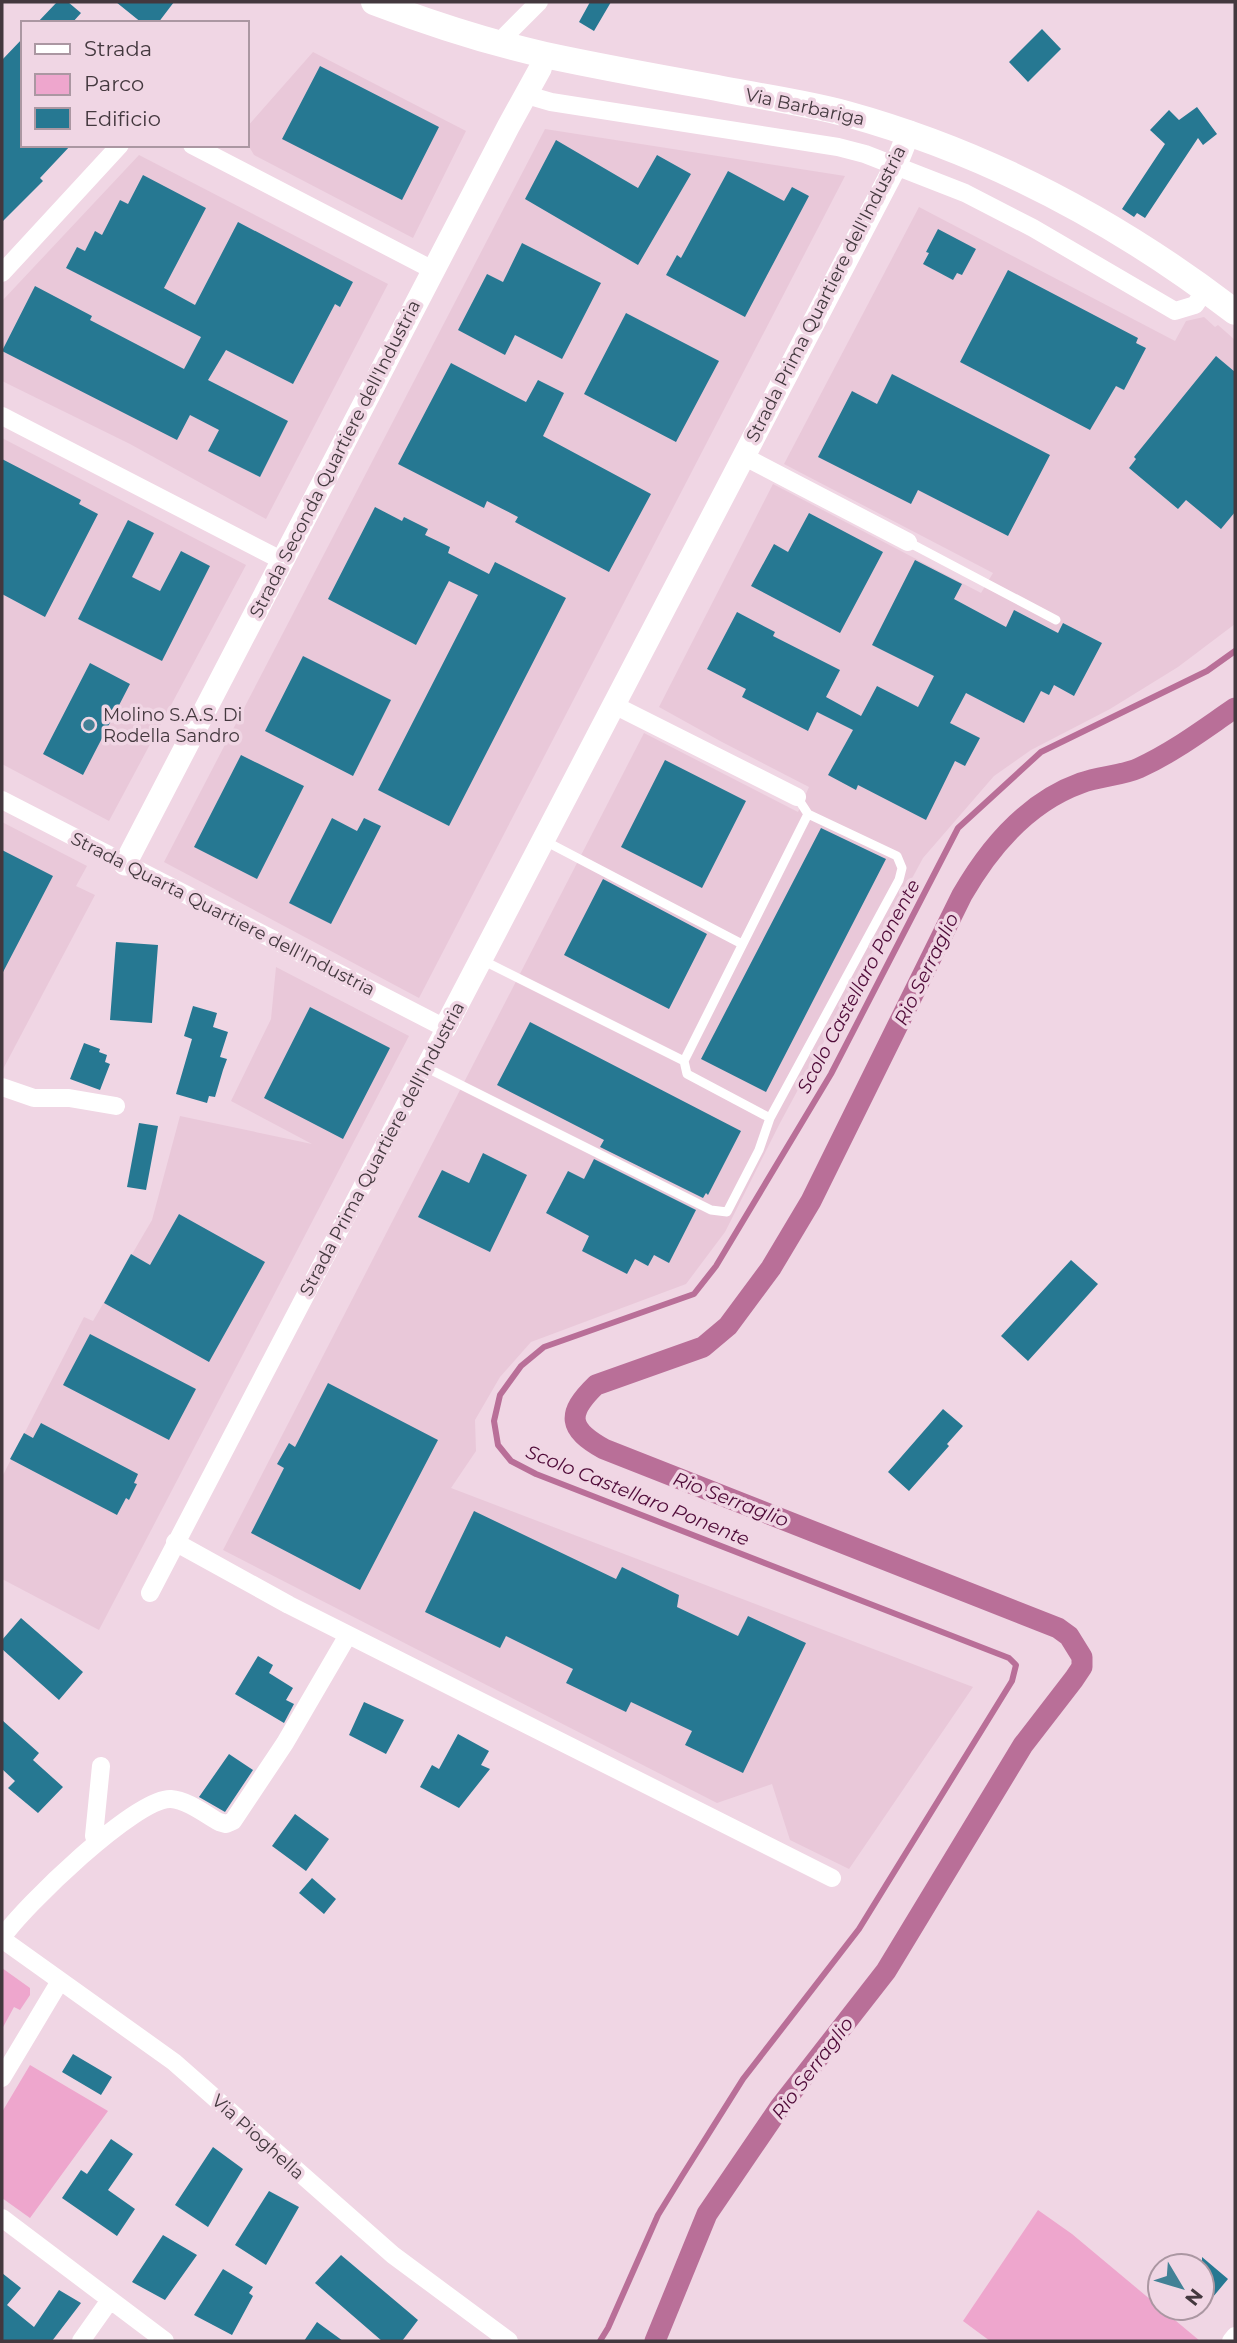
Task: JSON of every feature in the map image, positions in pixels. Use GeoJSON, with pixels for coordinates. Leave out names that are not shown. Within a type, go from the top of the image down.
{"type":"FeatureCollection","features":[{"type":"Feature","properties":{"kind":"main road","name":"Via Barbariga"},"geometry":{"type":"LineString","coordinates":[[374,2],[544,55],[844,113],[909,132],[981,159],[1103,222],[1206,289],[1235,312]]}},
{"type":"Feature","properties":{"kind":"street"},"geometry":{"type":"LineString","coordinates":[[504,44],[506,35],[539,2]]}},
{"type":"Feature","properties":{"kind":"street","name":"Strada Seconda Quartiere dell'Industria"},"geometry":{"type":"LineString","coordinates":[[125,864],[433,270],[527,95],[544,55]]}},
{"type":"Feature","properties":{"kind":"street","name":"Via Barbariga"},"geometry":{"type":"LineString","coordinates":[[527,95],[551,102],[838,147],[865,154],[965,193],[1022,222],[1175,311],[1195,305],[1206,289]]}},
{"type":"Feature","properties":{"kind":"street","name":"Strada Prima Quartiere dell'Industria"},"geometry":{"type":"LineString","coordinates":[[150,1593],[895,167],[909,132]]}},
{"type":"Feature","properties":{"kind":"street"},"geometry":{"type":"LineString","coordinates":[[2,273],[118,147]]}},
{"type":"Feature","properties":{"kind":"street"},"geometry":{"type":"LineString","coordinates":[[196,147],[433,270]]}},
{"type":"Feature","properties":{"kind":"street"},"geometry":{"type":"LineString","coordinates":[[2,416],[283,561]]}},
{"type":"Feature","properties":{"kind":"street","name":"Strada Prima Quartiere dell'Industria"},"geometry":{"type":"LineString","coordinates":[[743,456],[908,542]]}},
{"type":"Feature","properties":{"kind":"street"},"geometry":{"type":"LineString","coordinates":[[614,705],[797,797]]}},
{"type":"Feature","properties":{"kind":"street","name":"Strada Quarta Quartiere dell'Industria"},"geometry":{"type":"LineString","coordinates":[[2,800],[444,1028]]}},
{"type":"Feature","properties":{"kind":"street"},"geometry":{"type":"LineString","coordinates":[[2,1087],[34,1098],[69,1098],[116,1106]]}},
{"type":"Feature","properties":{"kind":"street"},"geometry":{"type":"LineString","coordinates":[[175,1542],[289,1605],[832,1878]]}},
{"type":"Feature","properties":{"kind":"street","name":"Via Pioghella"},"geometry":{"type":"LineString","coordinates":[[348,1634],[285,1743],[233,1821],[226,1824],[219,1822],[183,1802],[170,1799],[152,1805],[97,1842],[66,1870],[2,1938],[174,2062],[393,2255],[509,2341]]}},
{"type":"Feature","properties":{"kind":"street"},"geometry":{"type":"LineString","coordinates":[[97,1842],[94,1836],[101,1766]]}},
{"type":"Feature","properties":{"kind":"street"},"geometry":{"type":"LineString","coordinates":[[2,2078],[60,1981]]}},
{"type":"Feature","properties":{"kind":"street"},"geometry":{"type":"LineString","coordinates":[[2,2218],[165,2341]]}},
{"type":"Feature","properties":{"kind":"street"},"geometry":{"type":"LineString","coordinates":[[81,2341],[110,2300]]}},
{"type":"Feature","properties":{"kind":"street"},"geometry":{"type":"LineString","coordinates":[[1231,2341],[1235,2336]]}},
{"type":"Feature","properties":{"kind":"lane"},"geometry":{"type":"LineString","coordinates":[[908,542],[1056,621]]}},
{"type":"Feature","properties":{"kind":"lane"},"geometry":{"type":"LineString","coordinates":[[425,1068],[711,1210],[727,1212],[759,1150],[770,1118],[899,880],[902,868],[897,856],[808,814],[797,797]]}},
{"type":"Feature","properties":{"kind":"lane"},"geometry":{"type":"LineString","coordinates":[[770,1118],[688,1074],[684,1061],[808,814]]}},
{"type":"Feature","properties":{"kind":"lane"},"geometry":{"type":"LineString","coordinates":[[544,840],[742,944]]}},
{"type":"Feature","properties":{"kind":"lane"},"geometry":{"type":"LineString","coordinates":[[481,959],[684,1061]]}},
{"type":"Feature","properties":{"kind":"shaded area"},"geometry":{"type":"Polygon","coordinates":[[[313,52],[466,131],[413,238],[254,155],[248,145],[248,126],[313,52]]]}},
{"type":"Feature","properties":{"kind":"shaded area"},"geometry":{"type":"Polygon","coordinates":[[[545,129],[845,176],[419,998],[164,862],[545,129]]]}},
{"type":"Feature","properties":{"kind":"shaded area"},"geometry":{"type":"Polygon","coordinates":[[[139,155],[388,284],[266,519],[130,444],[2,381],[2,301],[139,155]]]}},
{"type":"Feature","properties":{"kind":"shaded area"},"geometry":{"type":"Polygon","coordinates":[[[919,207],[1175,341],[1186,321],[1204,317],[1235,340],[1235,624],[1178,667],[1110,709],[1031,750],[994,776],[923,858],[780,1123],[725,1232],[686,1284],[531,1342],[500,1377],[475,1420],[476,1451],[451,1488],[973,1687],[849,1869],[790,1840],[772,1784],[717,1803],[223,1550],[644,733],[798,812],[809,787],[659,707],[773,484],[981,593],[993,573],[784,464],[919,207]]]}},
{"type":"Feature","properties":{"kind":"shaded area"},"geometry":{"type":"Polygon","coordinates":[[[2,438],[246,565],[109,821],[2,764],[2,438]]]}},
{"type":"Feature","properties":{"kind":"shaded area"},"geometry":{"type":"Polygon","coordinates":[[[2,822],[87,866],[76,886],[95,895],[2,1071],[2,822]]]}},
{"type":"Feature","properties":{"kind":"shaded area"},"geometry":{"type":"Polygon","coordinates":[[[276,967],[409,1036],[99,1630],[2,1579],[2,1477],[84,1317],[93,1321],[152,1220],[180,1116],[312,1144],[231,1101],[271,1019],[276,967]]]}},
{"type":"Feature","properties":{"kind":"green space"},"geometry":{"type":"Polygon","coordinates":[[[2,1968],[30,1988],[30,1995],[20,2010],[14,2007],[2,2029],[2,1968]]]}},
{"type":"Feature","properties":{"kind":"green space"},"geometry":{"type":"Polygon","coordinates":[[[30,2065],[108,2111],[30,2218],[2,2198],[2,2112],[30,2065]]]}},
{"type":"Feature","properties":{"kind":"green space"},"geometry":{"type":"Polygon","coordinates":[[[1038,2210],[1072,2234],[1146,2296],[1146,2322],[1177,2322],[1200,2341],[990,2341],[963,2321],[1038,2210]]]}},
{"type":"Feature","properties":{"kind":"building"},"geometry":{"type":"Polygon","coordinates":[[[57,2],[68,2],[81,13],[74,21],[39,21],[57,2]]]}},
{"type":"Feature","properties":{"kind":"building"},"geometry":{"type":"Polygon","coordinates":[[[116,2],[174,2],[160,21],[140,21],[116,2]]]}},
{"type":"Feature","properties":{"kind":"building"},"geometry":{"type":"Polygon","coordinates":[[[590,2],[611,2],[594,31],[579,22],[590,2]]]}},
{"type":"Feature","properties":{"kind":"building"},"geometry":{"type":"Polygon","coordinates":[[[1042,29],[1061,49],[1028,82],[1009,62],[1042,29]]]}},
{"type":"Feature","properties":{"kind":"building"},"geometry":{"type":"Polygon","coordinates":[[[21,40],[21,147],[69,147],[40,178],[43,181],[2,222],[2,60],[21,40]]]}},
{"type":"Feature","properties":{"kind":"building"},"geometry":{"type":"Polygon","coordinates":[[[320,66],[439,127],[402,200],[282,139],[320,66]]]}},
{"type":"Feature","properties":{"kind":"building"},"geometry":{"type":"Polygon","coordinates":[[[1197,107],[1217,134],[1203,145],[1198,138],[1145,218],[1137,213],[1134,217],[1122,209],[1165,144],[1150,130],[1169,110],[1179,120],[1197,107]]]}},
{"type":"Feature","properties":{"kind":"building"},"geometry":{"type":"Polygon","coordinates":[[[556,140],[638,188],[657,155],[691,174],[638,265],[525,199],[556,140]]]}},
{"type":"Feature","properties":{"kind":"building"},"geometry":{"type":"Polygon","coordinates":[[[728,171],[784,201],[792,187],[809,196],[745,317],[666,275],[677,255],[681,258],[728,171]]]}},
{"type":"Feature","properties":{"kind":"building"},"geometry":{"type":"Polygon","coordinates":[[[143,175],[206,208],[164,288],[195,305],[238,222],[353,282],[340,307],[335,304],[293,384],[226,350],[208,380],[288,421],[260,477],[208,451],[219,430],[190,415],[177,440],[2,351],[35,286],[92,316],[90,320],[184,369],[201,337],[66,268],[77,247],[85,251],[95,231],[102,235],[120,200],[128,204],[143,175]]]}},
{"type":"Feature","properties":{"kind":"building"},"geometry":{"type":"Polygon","coordinates":[[[938,229],[976,249],[962,275],[957,273],[953,280],[923,264],[938,229]]]}},
{"type":"Feature","properties":{"kind":"building"},"geometry":{"type":"Polygon","coordinates":[[[522,243],[601,283],[562,359],[515,335],[505,355],[458,330],[487,274],[503,282],[522,243]]]}},
{"type":"Feature","properties":{"kind":"building"},"geometry":{"type":"Polygon","coordinates":[[[1008,270],[1138,338],[1136,343],[1146,348],[1124,390],[1116,386],[1090,430],[960,362],[1008,270]]]}},
{"type":"Feature","properties":{"kind":"building"},"geometry":{"type":"Polygon","coordinates":[[[626,313],[719,361],[676,442],[584,394],[626,313]]]}},
{"type":"Feature","properties":{"kind":"building"},"geometry":{"type":"Polygon","coordinates":[[[1216,356],[1235,372],[1235,512],[1221,529],[1186,500],[1178,509],[1129,468],[1136,459],[1134,457],[1216,356]]]}},
{"type":"Feature","properties":{"kind":"building"},"geometry":{"type":"Polygon","coordinates":[[[451,363],[526,402],[538,380],[564,393],[543,436],[651,494],[609,572],[515,522],[518,517],[487,501],[484,508],[398,464],[451,363]]]}},
{"type":"Feature","properties":{"kind":"building"},"geometry":{"type":"Polygon","coordinates":[[[892,374],[1050,455],[1008,536],[918,490],[911,504],[818,457],[852,391],[877,404],[892,374]]]}},
{"type":"Feature","properties":{"kind":"building"},"geometry":{"type":"Polygon","coordinates":[[[2,459],[81,500],[79,504],[98,514],[45,617],[2,594],[2,459]]]}},
{"type":"Feature","properties":{"kind":"building"},"geometry":{"type":"Polygon","coordinates":[[[375,507],[402,521],[404,517],[428,529],[425,535],[450,547],[448,553],[489,574],[495,562],[566,598],[449,826],[378,790],[478,595],[449,581],[416,645],[328,599],[375,507]]]}},
{"type":"Feature","properties":{"kind":"building"},"geometry":{"type":"Polygon","coordinates":[[[809,513],[883,552],[840,633],[751,586],[774,544],[788,552],[809,513]]]}},
{"type":"Feature","properties":{"kind":"building"},"geometry":{"type":"Polygon","coordinates":[[[128,520],[154,533],[132,577],[160,591],[181,551],[210,566],[162,661],[78,619],[128,520]]]}},
{"type":"Feature","properties":{"kind":"building"},"geometry":{"type":"Polygon","coordinates":[[[915,560],[962,584],[954,599],[1006,627],[1014,610],[1058,633],[1063,623],[1102,643],[1074,696],[1054,685],[1049,695],[1041,691],[1024,723],[966,693],[950,723],[980,738],[965,766],[955,761],[926,820],[858,785],[856,790],[828,775],[853,730],[817,712],[808,731],[742,697],[746,689],[707,669],[737,612],[775,632],[773,636],[840,670],[826,697],[861,716],[877,686],[918,707],[934,676],[872,645],[915,560]]]}},
{"type":"Feature","properties":{"kind":"building"},"geometry":{"type":"Polygon","coordinates":[[[303,656],[391,700],[353,776],[265,731],[303,656]]]}},
{"type":"Feature","properties":{"kind":"building"},"geometry":{"type":"Polygon","coordinates":[[[90,663],[130,684],[83,775],[43,754],[90,663]]]}},
{"type":"Feature","properties":{"kind":"building"},"geometry":{"type":"Polygon","coordinates":[[[241,755],[304,786],[257,879],[194,847],[241,755]]]}},
{"type":"Feature","properties":{"kind":"building"},"geometry":{"type":"Polygon","coordinates":[[[665,760],[746,801],[702,888],[621,847],[665,760]]]}},
{"type":"Feature","properties":{"kind":"building"},"geometry":{"type":"Polygon","coordinates":[[[332,818],[357,831],[364,818],[381,826],[331,924],[289,903],[332,818]]]}},
{"type":"Feature","properties":{"kind":"building"},"geometry":{"type":"Polygon","coordinates":[[[821,828],[886,859],[766,1092],[701,1059],[821,828]]]}},
{"type":"Feature","properties":{"kind":"building"},"geometry":{"type":"Polygon","coordinates":[[[2,850],[53,876],[2,974],[2,850]]]}},
{"type":"Feature","properties":{"kind":"building"},"geometry":{"type":"Polygon","coordinates":[[[603,879],[707,934],[669,1009],[564,955],[603,879]]]}},
{"type":"Feature","properties":{"kind":"building"},"geometry":{"type":"Polygon","coordinates":[[[116,942],[158,945],[152,1023],[110,1020],[116,942]]]}},
{"type":"Feature","properties":{"kind":"building"},"geometry":{"type":"Polygon","coordinates":[[[193,1006],[217,1013],[213,1027],[228,1032],[220,1057],[227,1059],[215,1097],[209,1096],[207,1103],[176,1094],[192,1039],[184,1036],[193,1006]]]}},
{"type":"Feature","properties":{"kind":"building"},"geometry":{"type":"Polygon","coordinates":[[[310,1007],[390,1048],[343,1139],[264,1098],[310,1007]]]}},
{"type":"Feature","properties":{"kind":"building"},"geometry":{"type":"Polygon","coordinates":[[[530,1022],[741,1131],[708,1195],[706,1193],[703,1198],[600,1147],[604,1140],[497,1085],[530,1022]]]}},
{"type":"Feature","properties":{"kind":"building"},"geometry":{"type":"Polygon","coordinates":[[[84,1043],[107,1055],[105,1062],[110,1064],[100,1090],[70,1079],[84,1043]]]}},
{"type":"Feature","properties":{"kind":"building"},"geometry":{"type":"Polygon","coordinates":[[[139,1123],[158,1126],[146,1190],[127,1187],[139,1123]]]}},
{"type":"Feature","properties":{"kind":"building"},"geometry":{"type":"Polygon","coordinates":[[[483,1153],[527,1175],[490,1252],[418,1217],[442,1170],[469,1183],[483,1153]]]}},
{"type":"Feature","properties":{"kind":"building"},"geometry":{"type":"Polygon","coordinates":[[[594,1159],[696,1210],[669,1263],[654,1255],[648,1266],[635,1259],[627,1274],[582,1251],[589,1236],[546,1213],[568,1171],[584,1179],[594,1159]]]}},
{"type":"Feature","properties":{"kind":"building"},"geometry":{"type":"Polygon","coordinates":[[[179,1214],[265,1262],[209,1362],[104,1303],[131,1254],[150,1265],[179,1214]]]}},
{"type":"Feature","properties":{"kind":"building"},"geometry":{"type":"Polygon","coordinates":[[[1071,1260],[1098,1284],[1028,1361],[1001,1336],[1071,1260]]]}},
{"type":"Feature","properties":{"kind":"building"},"geometry":{"type":"Polygon","coordinates":[[[90,1334],[196,1389],[169,1440],[63,1385],[90,1334]]]}},
{"type":"Feature","properties":{"kind":"building"},"geometry":{"type":"Polygon","coordinates":[[[328,1383],[438,1440],[360,1590],[251,1533],[284,1468],[277,1464],[289,1443],[295,1447],[328,1383]]]}},
{"type":"Feature","properties":{"kind":"building"},"geometry":{"type":"Polygon","coordinates":[[[943,1409],[963,1426],[909,1491],[888,1472],[943,1409]]]}},
{"type":"Feature","properties":{"kind":"building"},"geometry":{"type":"Polygon","coordinates":[[[41,1423],[138,1474],[134,1483],[137,1484],[129,1500],[126,1498],[117,1515],[10,1459],[24,1433],[33,1438],[41,1423]]]}},
{"type":"Feature","properties":{"kind":"building"},"geometry":{"type":"Polygon","coordinates":[[[474,1511],[616,1579],[622,1567],[679,1595],[677,1607],[738,1636],[748,1616],[806,1643],[743,1773],[685,1745],[692,1731],[631,1702],[626,1712],[566,1683],[573,1669],[506,1636],[500,1648],[425,1612],[474,1511]]]}},
{"type":"Feature","properties":{"kind":"building"},"geometry":{"type":"Polygon","coordinates":[[[21,1618],[83,1672],[59,1700],[2,1649],[2,1640],[21,1618]]]}},
{"type":"Feature","properties":{"kind":"building"},"geometry":{"type":"Polygon","coordinates":[[[258,1656],[273,1665],[269,1673],[293,1688],[286,1700],[294,1704],[284,1723],[235,1694],[258,1656]]]}},
{"type":"Feature","properties":{"kind":"building"},"geometry":{"type":"Polygon","coordinates":[[[364,1702],[404,1720],[386,1754],[349,1735],[364,1702]]]}},
{"type":"Feature","properties":{"kind":"building"},"geometry":{"type":"Polygon","coordinates":[[[2,1720],[39,1753],[33,1760],[63,1787],[38,1813],[8,1788],[15,1781],[2,1769],[2,1720]]]}},
{"type":"Feature","properties":{"kind":"building"},"geometry":{"type":"Polygon","coordinates":[[[458,1734],[489,1751],[481,1765],[490,1769],[459,1808],[420,1787],[432,1765],[439,1769],[458,1734]]]}},
{"type":"Feature","properties":{"kind":"building"},"geometry":{"type":"Polygon","coordinates":[[[229,1754],[253,1770],[225,1812],[199,1797],[229,1754]]]}},
{"type":"Feature","properties":{"kind":"building"},"geometry":{"type":"Polygon","coordinates":[[[295,1814],[329,1839],[306,1871],[272,1846],[295,1814]]]}},
{"type":"Feature","properties":{"kind":"building"},"geometry":{"type":"Polygon","coordinates":[[[312,1878],[336,1899],[324,1914],[299,1893],[312,1878]]]}},
{"type":"Feature","properties":{"kind":"building"},"geometry":{"type":"Polygon","coordinates":[[[73,2054],[112,2077],[101,2095],[62,2072],[73,2054]]]}},
{"type":"Feature","properties":{"kind":"building"},"geometry":{"type":"Polygon","coordinates":[[[111,2139],[133,2154],[108,2190],[135,2209],[117,2236],[62,2198],[81,2170],[87,2174],[111,2139]]]}},
{"type":"Feature","properties":{"kind":"building"},"geometry":{"type":"Polygon","coordinates":[[[213,2147],[243,2169],[208,2227],[175,2205],[213,2147]]]}},
{"type":"Feature","properties":{"kind":"building"},"geometry":{"type":"Polygon","coordinates":[[[269,2191],[299,2207],[266,2265],[235,2245],[269,2191]]]}},
{"type":"Feature","properties":{"kind":"building"},"geometry":{"type":"Polygon","coordinates":[[[163,2235],[197,2255],[165,2300],[132,2282],[163,2235]]]}},
{"type":"Feature","properties":{"kind":"building"},"geometry":{"type":"Polygon","coordinates":[[[341,2255],[418,2320],[402,2341],[382,2341],[315,2283],[341,2255]]]}},
{"type":"Feature","properties":{"kind":"building"},"geometry":{"type":"Polygon","coordinates":[[[223,2269],[253,2287],[249,2293],[253,2296],[232,2335],[194,2315],[223,2269]]]}},
{"type":"Feature","properties":{"kind":"building"},"geometry":{"type":"Polygon","coordinates":[[[1216,2269],[1228,2279],[1216,2293],[1216,2269]]]}},
{"type":"Feature","properties":{"kind":"building"},"geometry":{"type":"Polygon","coordinates":[[[2,2273],[21,2288],[7,2305],[34,2327],[59,2290],[81,2303],[52,2341],[2,2341],[2,2273]]]}},
{"type":"Feature","properties":{"kind":"building"},"geometry":{"type":"Polygon","coordinates":[[[317,2322],[343,2341],[304,2341],[317,2322]]]}},
{"type":"Feature","properties":{"kind":"waterway","name":"Scolo Castellaro Ponente"},"geometry":{"type":"LineString","coordinates":[[600,2341],[658,2215],[743,2079],[859,1929],[1012,1681],[1016,1665],[1009,1658],[536,1474],[511,1461],[498,1445],[494,1421],[500,1395],[521,1366],[544,1347],[694,1294],[716,1266],[831,1074],[958,828],[1041,752],[1207,671],[1235,651]]}},
{"type":"Feature","properties":{"kind":"waterway","name":"Rio Serraglio"},"geometry":{"type":"LineString","coordinates":[[655,2341],[707,2214],[780,2107],[886,1971],[1023,1745],[1082,1667],[1082,1657],[1069,1636],[1058,1628],[604,1449],[583,1435],[575,1420],[576,1413],[586,1395],[596,1385],[703,1347],[728,1326],[771,1268],[811,1201],[962,895],[985,860],[1012,828],[1027,814],[1062,791],[1081,783],[1125,773],[1152,762],[1235,708]]}},
{"type":"Feature","properties":{"kind":"place","name":"Molino S.A.S. Di Rodella Sandro"},"geometry":{"type":"Point","coordinates":[89,725]}}]}
